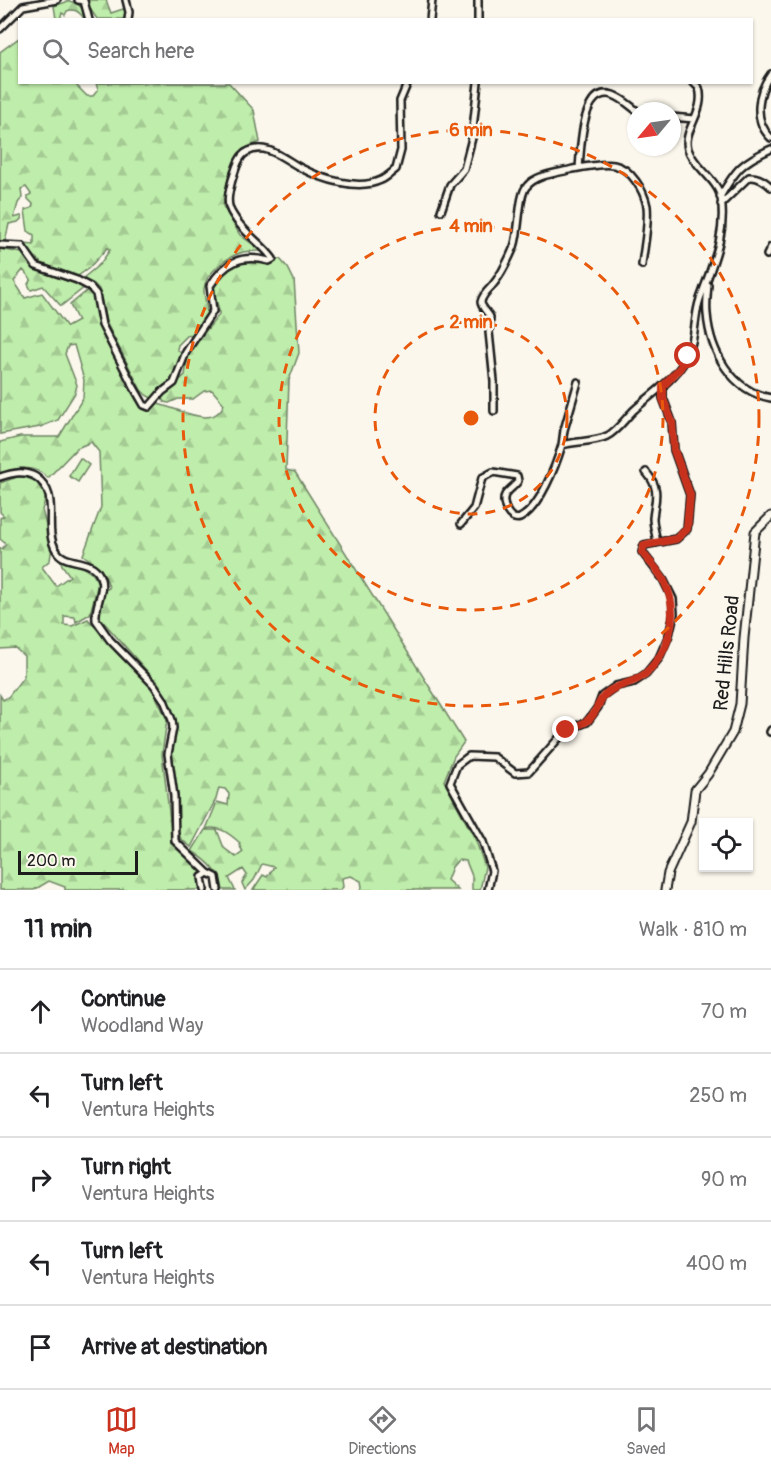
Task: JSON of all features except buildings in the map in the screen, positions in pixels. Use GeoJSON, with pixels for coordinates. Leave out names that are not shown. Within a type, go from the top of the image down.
{"type":"FeatureCollection","features":[{"type":"Feature","properties":{"kind":"main road","name":"Red Hills Road"},"geometry":{"type":"LineString","coordinates":[[664,890],[668,873],[691,822],[695,790],[708,774],[733,732],[740,704],[755,532],[771,516]]}},
{"type":"Feature","properties":{"kind":"street"},"geometry":{"type":"LineString","coordinates":[[0,29],[23,3],[57,0]]}},
{"type":"Feature","properties":{"kind":"street"},"geometry":{"type":"LineString","coordinates":[[78,0],[84,1],[88,18]]}},
{"type":"Feature","properties":{"kind":"street"},"geometry":{"type":"LineString","coordinates":[[126,0],[128,18]]}},
{"type":"Feature","properties":{"kind":"street"},"geometry":{"type":"LineString","coordinates":[[430,18],[432,0]]}},
{"type":"Feature","properties":{"kind":"street"},"geometry":{"type":"LineString","coordinates":[[478,0],[478,18]]}},
{"type":"Feature","properties":{"kind":"street"},"geometry":{"type":"LineString","coordinates":[[771,74],[758,107],[761,125],[771,138]]}},
{"type":"Feature","properties":{"kind":"street"},"geometry":{"type":"LineString","coordinates":[[0,245],[22,246],[36,266],[78,280],[90,287],[96,294],[102,325],[111,344],[144,405],[149,406],[174,383],[186,352],[213,311],[210,286],[219,272],[238,260],[254,257],[269,261],[273,259],[266,248],[245,232],[231,213],[227,197],[241,158],[246,152],[262,148],[279,154],[302,169],[341,184],[380,180],[396,169],[401,150],[400,102],[407,84]]}},
{"type":"Feature","properties":{"kind":"street"},"geometry":{"type":"LineString","coordinates":[[441,211],[450,185],[464,169],[472,138],[478,84]]}},
{"type":"Feature","properties":{"kind":"street"},"geometry":{"type":"LineString","coordinates":[[562,445],[605,438],[663,386],[688,356],[696,312],[720,238],[721,204],[718,189],[697,164],[688,148],[688,138],[694,119],[701,107],[701,95],[696,84]]}},
{"type":"Feature","properties":{"kind":"street"},"geometry":{"type":"LineString","coordinates":[[579,168],[587,108],[596,96],[613,95],[627,104]]}},
{"type":"Feature","properties":{"kind":"street"},"geometry":{"type":"LineString","coordinates":[[681,118],[694,119]]}},
{"type":"Feature","properties":{"kind":"street"},"geometry":{"type":"LineString","coordinates":[[720,196],[743,163],[771,149]]}},
{"type":"Feature","properties":{"kind":"street"},"geometry":{"type":"LineString","coordinates":[[494,411],[490,317],[481,301],[498,279],[514,246],[520,221],[521,194],[525,187],[533,180],[579,168],[615,165],[627,172],[644,195],[647,218],[642,266]]}},
{"type":"Feature","properties":{"kind":"street"},"geometry":{"type":"LineString","coordinates":[[721,204],[749,177],[766,181],[771,187]]}},
{"type":"Feature","properties":{"kind":"street"},"geometry":{"type":"LineString","coordinates":[[767,255],[771,247]]}},
{"type":"Feature","properties":{"kind":"street"},"geometry":{"type":"LineString","coordinates":[[708,279],[706,311],[708,325],[725,368],[733,379],[745,387],[771,398]]}},
{"type":"Feature","properties":{"kind":"street"},"geometry":{"type":"LineString","coordinates":[[460,524],[474,508],[481,480],[489,473],[512,473],[517,476],[518,481],[506,494],[504,501],[510,516],[520,517],[538,500],[550,480],[562,445],[578,382]]}},
{"type":"Feature","properties":{"kind":"street"},"geometry":{"type":"LineString","coordinates":[[488,890],[492,871],[483,842],[450,783],[457,765],[469,756],[494,757],[515,773],[529,772],[566,730],[587,722],[598,707],[602,696],[616,686],[634,682],[646,674],[659,658],[669,635],[674,614],[673,599],[663,579],[642,552],[644,545],[668,542],[682,535],[687,529],[690,506],[688,484],[674,450],[672,422],[663,399],[663,386]]}},
{"type":"Feature","properties":{"kind":"street"},"geometry":{"type":"LineString","coordinates":[[0,477],[14,472],[25,473],[43,483],[51,501],[51,525],[56,550],[66,558],[92,566],[99,574],[102,586],[96,620],[110,639],[154,685],[164,700],[172,720],[173,728],[168,754],[174,796],[175,841],[207,873],[216,878],[218,890]]}},
{"type":"Feature","properties":{"kind":"street"},"geometry":{"type":"LineString","coordinates":[[646,472],[657,497],[653,520],[657,543]]}},
{"type":"Feature","properties":{"kind":"street"},"geometry":{"type":"LineString","coordinates":[[204,890],[202,877],[207,873]]}},
{"type":"Feature","properties":{"kind":"green space"},"geometry":{"type":"Polygon","coordinates":[[[84,0],[106,0],[111,13],[126,8],[126,18],[96,18],[84,0]]]}},
{"type":"Feature","properties":{"kind":"green space"},"geometry":{"type":"Polygon","coordinates":[[[69,1],[81,7],[86,18],[83,18],[75,10],[67,11],[65,15],[62,13],[60,18],[56,18],[54,6],[69,1]]]}},
{"type":"Feature","properties":{"kind":"green space"},"geometry":{"type":"Polygon","coordinates":[[[18,39],[18,84],[75,84],[87,96],[93,96],[98,90],[96,84],[230,84],[254,110],[260,142],[243,149],[236,159],[229,174],[223,206],[240,235],[262,251],[237,254],[224,261],[208,277],[204,289],[206,319],[193,337],[188,335],[178,345],[177,349],[181,353],[177,368],[168,383],[153,399],[141,390],[106,322],[99,289],[82,279],[100,264],[110,250],[107,248],[89,268],[78,276],[45,267],[25,247],[25,244],[34,245],[34,235],[28,231],[25,210],[32,208],[33,204],[28,199],[31,194],[26,187],[21,189],[22,198],[18,203],[14,218],[21,216],[22,218],[18,222],[9,224],[5,242],[0,243],[0,52],[18,39]]]}},
{"type":"Feature","properties":{"kind":"green space"},"geometry":{"type":"Polygon","coordinates":[[[0,249],[22,253],[35,269],[85,287],[61,306],[43,286],[31,290],[28,284],[31,279],[23,270],[14,281],[25,298],[42,293],[67,327],[78,321],[70,305],[88,290],[94,296],[99,326],[142,405],[156,404],[203,417],[219,412],[224,404],[212,390],[204,391],[193,399],[178,399],[169,403],[164,402],[161,397],[185,375],[188,356],[219,315],[214,290],[215,282],[229,268],[243,262],[280,259],[288,268],[294,280],[299,353],[289,380],[286,470],[295,472],[464,742],[454,756],[444,781],[476,841],[485,867],[480,890],[472,890],[472,876],[466,861],[458,860],[452,867],[447,880],[458,890],[360,890],[361,881],[351,876],[342,878],[343,887],[340,890],[253,890],[263,875],[267,877],[274,867],[262,864],[254,880],[245,890],[242,883],[247,875],[243,869],[229,878],[235,890],[223,890],[212,867],[192,851],[205,830],[217,830],[224,848],[236,857],[243,852],[240,843],[220,829],[206,829],[217,802],[228,805],[229,794],[225,789],[219,788],[216,799],[191,847],[181,839],[176,827],[170,755],[175,728],[172,708],[160,686],[99,617],[105,590],[109,588],[108,582],[100,568],[83,555],[101,507],[99,452],[91,442],[77,448],[48,478],[37,470],[25,468],[0,474],[0,442],[20,437],[59,437],[83,398],[84,380],[74,345],[68,346],[65,354],[77,385],[75,393],[58,420],[40,427],[0,434],[0,249]]]}},
{"type":"Feature","properties":{"kind":"green space"},"geometry":{"type":"Polygon","coordinates":[[[80,458],[89,465],[78,482],[69,476],[80,458]]]}},
{"type":"Feature","properties":{"kind":"green space"},"geometry":{"type":"Polygon","coordinates":[[[33,476],[46,497],[42,510],[52,547],[50,560],[42,567],[56,586],[70,576],[62,565],[58,551],[93,574],[98,583],[90,614],[76,622],[75,617],[64,616],[64,625],[72,626],[88,619],[119,655],[151,686],[167,720],[162,754],[173,845],[202,872],[198,877],[200,890],[65,890],[65,887],[49,881],[34,890],[0,890],[0,695],[3,700],[9,696],[24,676],[24,656],[15,648],[0,649],[0,548],[2,549],[6,544],[0,539],[0,518],[4,516],[0,512],[0,483],[17,477],[33,476]]]}},
{"type":"Feature","properties":{"kind":"route"},"geometry":{"type":"LineString","coordinates":[[566,730],[587,722],[598,707],[602,696],[616,686],[634,682],[646,674],[659,658],[669,635],[674,614],[673,599],[663,579],[643,554],[642,548],[644,545],[676,539],[687,529],[690,495],[688,484],[674,450],[672,422],[663,399],[663,386],[688,356]]}}]}
